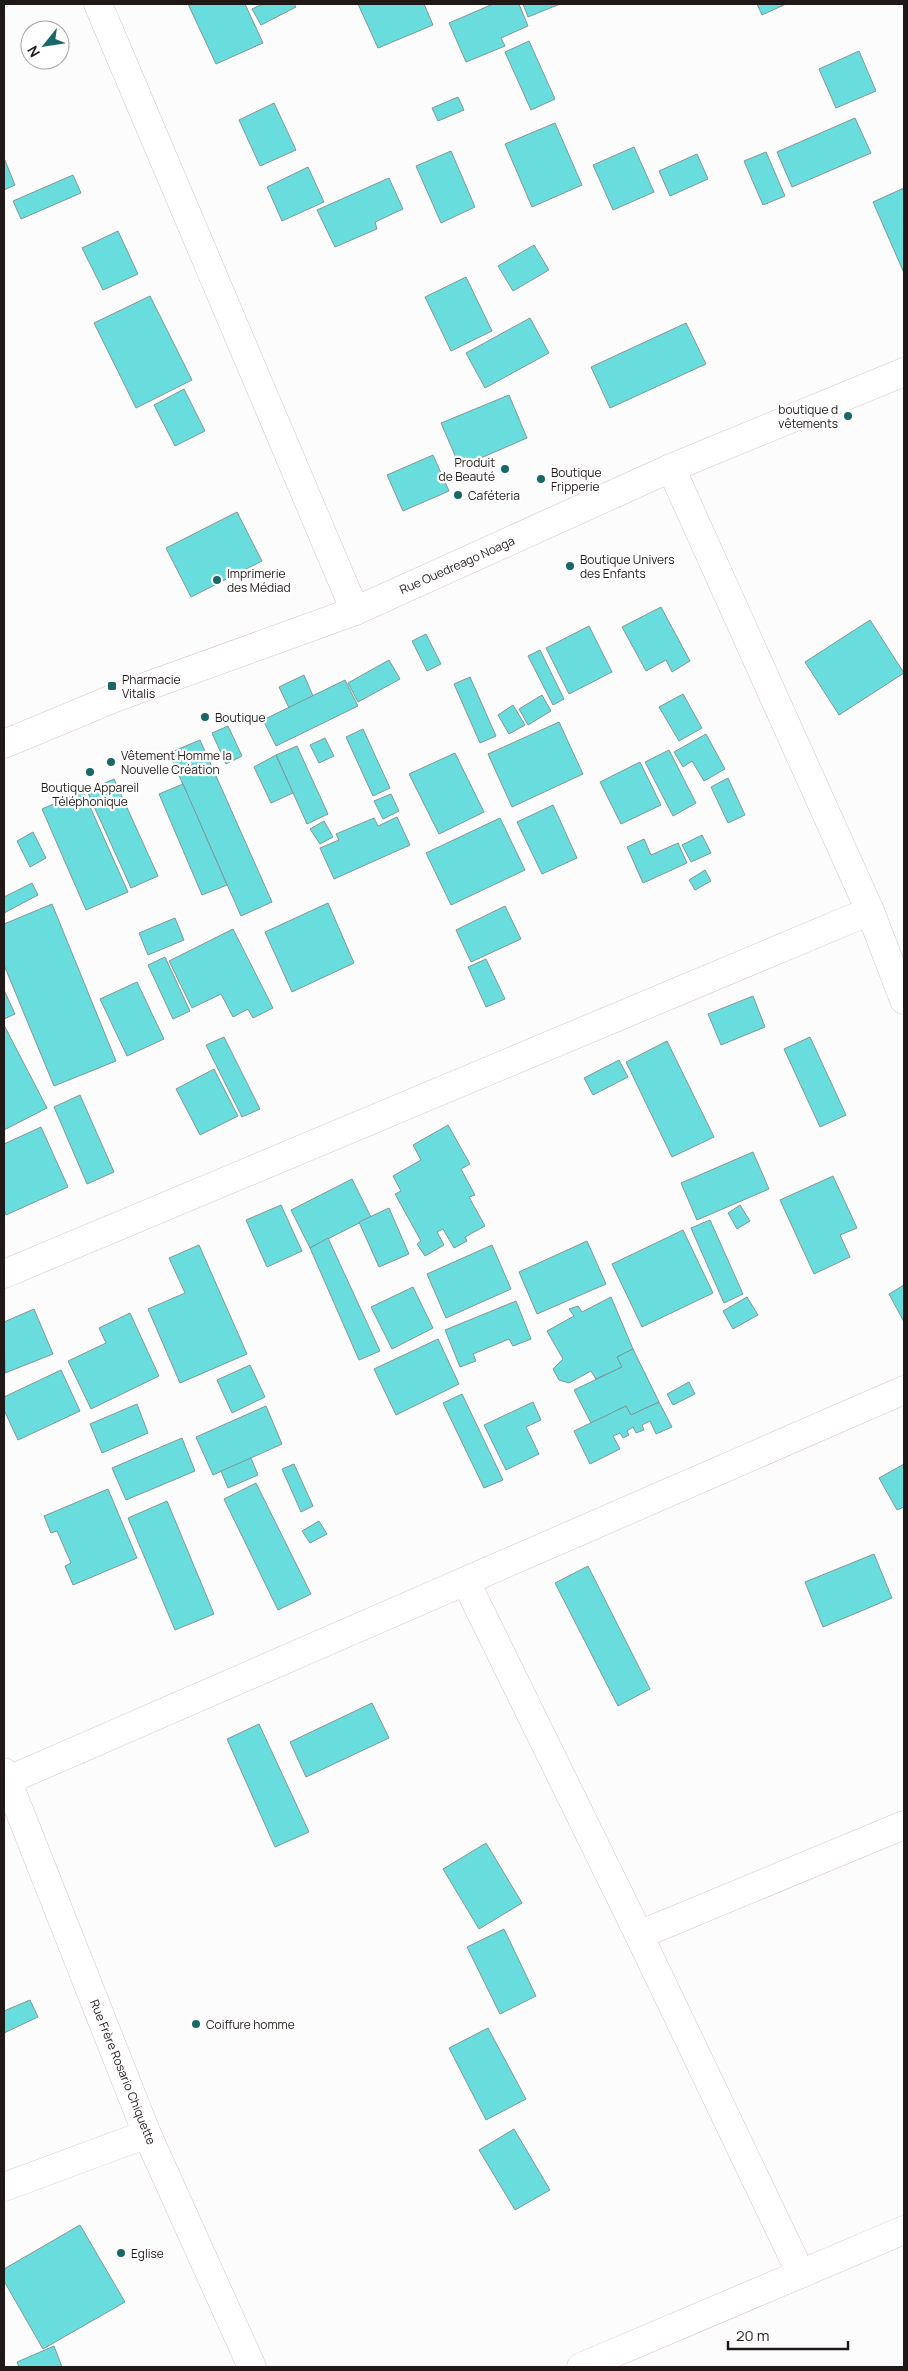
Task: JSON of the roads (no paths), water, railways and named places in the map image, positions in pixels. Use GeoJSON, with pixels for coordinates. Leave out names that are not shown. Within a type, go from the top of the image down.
{"type":"FeatureCollection","features":[{"type":"Feature","properties":{"kind":"street"},"geometry":{"type":"LineString","coordinates":[[98,4],[355,610]]}},
{"type":"Feature","properties":{"kind":"street","name":"Rue Ouedreago Noaga"},"geometry":{"type":"LineString","coordinates":[[4,744],[116,697],[355,610],[671,468],[904,372]]}},
{"type":"Feature","properties":{"kind":"street"},"geometry":{"type":"LineString","coordinates":[[671,468],[870,910],[904,1000]]}},
{"type":"Feature","properties":{"kind":"street"},"geometry":{"type":"LineString","coordinates":[[4,1274],[870,910]]}},
{"type":"Feature","properties":{"kind":"street"},"geometry":{"type":"LineString","coordinates":[[5,1778],[466,1582],[904,1390]]}},
{"type":"Feature","properties":{"kind":"street"},"geometry":{"type":"LineString","coordinates":[[466,1582],[639,1935],[801,2274]]}},
{"type":"Feature","properties":{"kind":"street","name":"Rue Frère Rosario Chiquette"},"geometry":{"type":"LineString","coordinates":[[5,1778],[147,2134],[252,2367]]}},
{"type":"Feature","properties":{"kind":"street"},"geometry":{"type":"LineString","coordinates":[[639,1935],[904,1825]]}},
{"type":"Feature","properties":{"kind":"street"},"geometry":{"type":"LineString","coordinates":[[4,2188],[147,2134]]}},
{"type":"Feature","properties":{"kind":"street"},"geometry":{"type":"LineString","coordinates":[[581,2367],[904,2230]]}},
{"type":"Feature","properties":{"kind":"place","name":"boutique d vêtements"},"geometry":{"type":"Point","coordinates":[848,416]}},
{"type":"Feature","properties":{"kind":"place","name":"Produit de Beauté"},"geometry":{"type":"Point","coordinates":[505,469]}},
{"type":"Feature","properties":{"kind":"place","name":"Boutique Fripperie"},"geometry":{"type":"Point","coordinates":[541,479]}},
{"type":"Feature","properties":{"kind":"place","name":"Caféteria"},"geometry":{"type":"Point","coordinates":[458,495]}},
{"type":"Feature","properties":{"kind":"place","name":"Boutique Univers des Enfants"},"geometry":{"type":"Point","coordinates":[570,566]}},
{"type":"Feature","properties":{"kind":"place","name":"Imprimerie des Médiad"},"geometry":{"type":"Point","coordinates":[217,580]}},
{"type":"Feature","properties":{"kind":"place","name":"Pharmacie Vitalis"},"geometry":{"type":"Point","coordinates":[112,686]}},
{"type":"Feature","properties":{"kind":"place","name":"Boutique"},"geometry":{"type":"Point","coordinates":[205,717]}},
{"type":"Feature","properties":{"kind":"place","name":"Vêtement Homme la Nouvelle Création"},"geometry":{"type":"Point","coordinates":[111,762]}},
{"type":"Feature","properties":{"kind":"place","name":"Boutique Appareil Téléphonique"},"geometry":{"type":"Point","coordinates":[90,772]}},
{"type":"Feature","properties":{"kind":"place","name":"Coiffure homme"},"geometry":{"type":"Point","coordinates":[196,2024]}},
{"type":"Feature","properties":{"kind":"place","name":"Eglise"},"geometry":{"type":"Point","coordinates":[121,2253]}}]}
